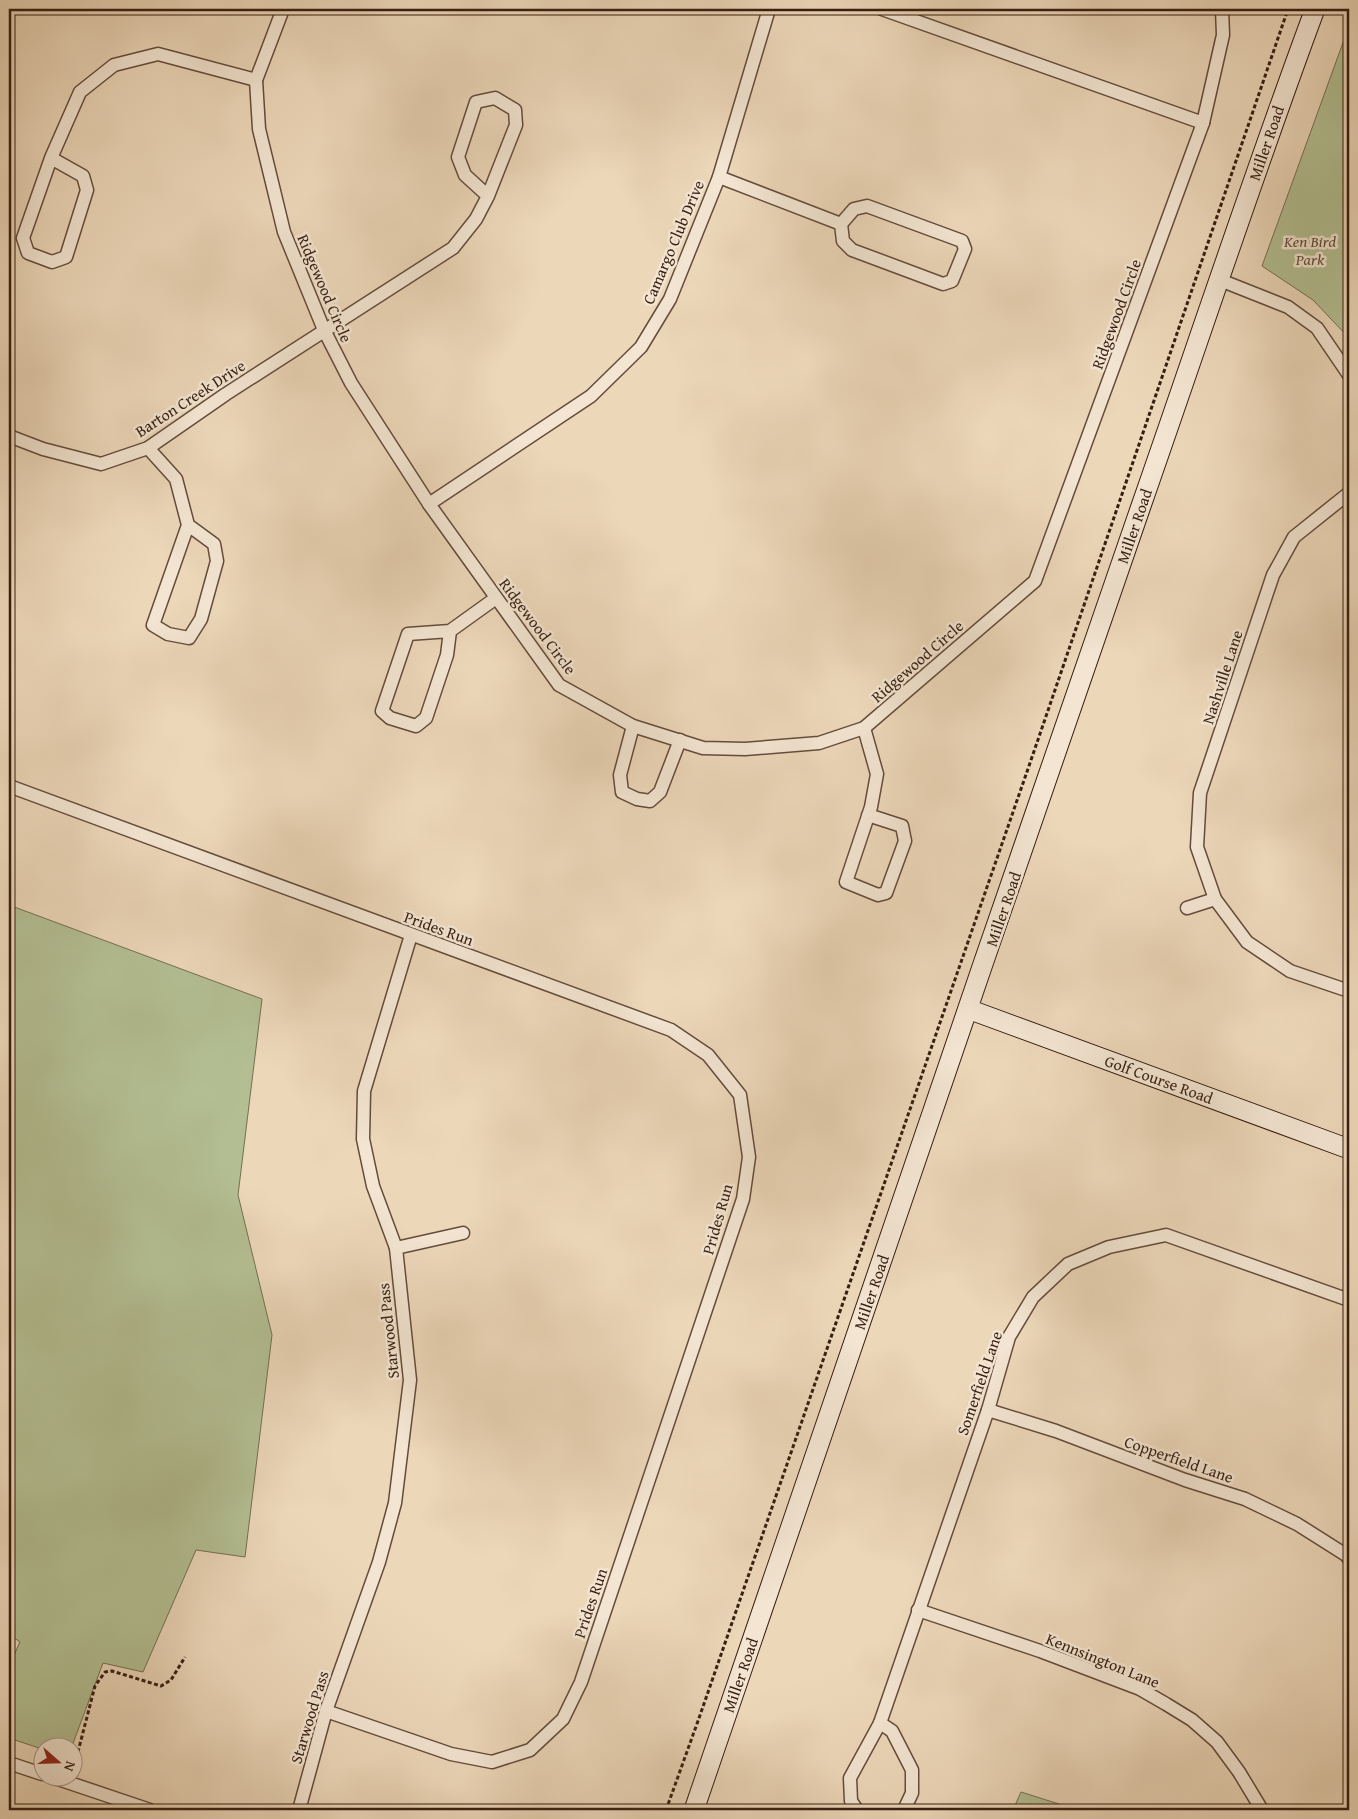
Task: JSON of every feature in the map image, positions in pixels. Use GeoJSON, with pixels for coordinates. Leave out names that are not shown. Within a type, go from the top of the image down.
{"type":"FeatureCollection","features":[{"type":"Feature","properties":{"kind":"street","name":"Ridgewood Circle"},"geometry":{"type":"LineString","coordinates":[[283,9],[256,80],[259,129],[284,232],[324,330],[351,384],[429,504],[559,685],[634,726],[702,748],[744,749],[819,743],[864,728],[1034,580],[1203,123],[1223,34],[1222,9]]}},
{"type":"Feature","properties":{"kind":"street","name":"Camargo Club Drive"},"geometry":{"type":"LineString","coordinates":[[429,504],[591,396],[641,347],[670,299],[719,177],[769,9]]}},
{"type":"Feature","properties":{"kind":"street"},"geometry":{"type":"LineString","coordinates":[[882,9],[1203,123]]}},
{"type":"Feature","properties":{"kind":"street","name":"Miller Road"},"geometry":{"type":"LineString","coordinates":[[694,1810],[1062,732],[1220,280],[1276,112],[1315,9]]}},
{"type":"Feature","properties":{"kind":"street"},"geometry":{"type":"LineString","coordinates":[[51,158],[83,176],[87,190],[66,257],[52,262],[28,253],[23,238],[51,158],[80,92],[114,65],[158,54],[256,80]]}},
{"type":"Feature","properties":{"kind":"street","name":"Barton Creek Drive"},"geometry":{"type":"LineString","coordinates":[[9,436],[43,449],[101,464],[148,448],[226,394],[453,248],[476,219],[488,196],[516,125],[515,110],[496,98],[476,102],[458,157],[465,175],[488,196]]}},
{"type":"Feature","properties":{"kind":"street"},"geometry":{"type":"LineString","coordinates":[[719,177],[840,224]]}},
{"type":"Feature","properties":{"kind":"street"},"geometry":{"type":"LineString","coordinates":[[867,206],[962,241],[965,249],[952,281],[944,284],[852,250],[843,241],[840,224],[854,209],[867,206]]}},
{"type":"Feature","properties":{"kind":"street"},"geometry":{"type":"LineString","coordinates":[[1220,280],[1288,306],[1317,328],[1349,375]]}},
{"type":"Feature","properties":{"kind":"street"},"geometry":{"type":"LineString","coordinates":[[148,448],[176,479],[188,525],[153,625],[168,634],[188,638],[201,619],[217,561],[214,544],[188,525]]}},
{"type":"Feature","properties":{"kind":"street","name":"Nashville Lane"},"geometry":{"type":"LineString","coordinates":[[1349,493],[1294,537],[1273,576],[1200,794],[1197,848],[1215,899],[1248,942],[1290,971],[1349,991]]}},
{"type":"Feature","properties":{"kind":"street"},"geometry":{"type":"LineString","coordinates":[[450,631],[447,655],[426,718],[416,726],[390,718],[382,711],[408,634],[450,631],[496,598]]}},
{"type":"Feature","properties":{"kind":"street"},"geometry":{"type":"LineString","coordinates":[[634,726],[620,775],[622,792],[637,799],[650,801],[660,792],[680,740]]}},
{"type":"Feature","properties":{"kind":"street"},"geometry":{"type":"LineString","coordinates":[[864,728],[877,774],[868,815],[846,882],[878,895],[886,893],[905,841],[902,826],[868,815]]}},
{"type":"Feature","properties":{"kind":"street","name":"Prides Run"},"geometry":{"type":"LineString","coordinates":[[9,786],[671,1030],[708,1055],[740,1095],[749,1157],[743,1199],[581,1682],[563,1719],[530,1750],[492,1762],[451,1754],[326,1711]]}},
{"type":"Feature","properties":{"kind":"street"},"geometry":{"type":"LineString","coordinates":[[1187,908],[1215,899]]}},
{"type":"Feature","properties":{"kind":"street","name":"Starwood Pass"},"geometry":{"type":"LineString","coordinates":[[299,1810],[326,1711],[378,1562],[395,1504],[410,1380],[396,1248],[373,1186],[363,1139],[364,1091],[411,935]]}},
{"type":"Feature","properties":{"kind":"street","name":"Golf Course Road"},"geometry":{"type":"LineString","coordinates":[[968,1009],[1349,1149]]}},
{"type":"Feature","properties":{"kind":"street"},"geometry":{"type":"LineString","coordinates":[[396,1248],[463,1233]]}},
{"type":"Feature","properties":{"kind":"street","name":"Somerfield Lane"},"geometry":{"type":"LineString","coordinates":[[857,1810],[851,1801],[850,1778],[880,1723],[988,1410],[1009,1337],[1033,1297],[1068,1264],[1109,1247],[1166,1235],[1349,1300]]}},
{"type":"Feature","properties":{"kind":"street","name":"Copperfield Lane"},"geometry":{"type":"LineString","coordinates":[[988,1410],[1056,1431],[1185,1480],[1245,1498],[1297,1524],[1346,1555],[1349,1559]]}},
{"type":"Feature","properties":{"kind":"street","name":"Kennsington Lane"},"geometry":{"type":"LineString","coordinates":[[918,1610],[1049,1655],[1140,1689],[1166,1704],[1192,1720],[1217,1742],[1240,1772],[1262,1810]]}},
{"type":"Feature","properties":{"kind":"street"},"geometry":{"type":"LineString","coordinates":[[880,1723],[892,1731],[912,1770],[912,1794],[904,1810]]}},
{"type":"Feature","properties":{"kind":"street"},"geometry":{"type":"LineString","coordinates":[[9,1763],[32,1771]]}},
{"type":"Feature","properties":{"kind":"street"},"geometry":{"type":"LineString","coordinates":[[79,1786],[150,1810]]}},
{"type":"Feature","properties":{"kind":"path"},"geometry":{"type":"LineString","coordinates":[[666,1810],[1030,763],[1288,9]]}},
{"type":"Feature","properties":{"kind":"path"},"geometry":{"type":"LineString","coordinates":[[82,1736],[95,1686],[105,1672],[112,1671],[161,1686],[171,1680],[185,1657]]}},
{"type":"Feature","properties":{"kind":"green space","name":"Ken Bird Park"},"geometry":{"type":"Polygon","coordinates":[[[1349,26],[1349,338],[1313,300],[1262,266],[1349,26]]]}},
{"type":"Feature","properties":{"kind":"green space"},"geometry":{"type":"Polygon","coordinates":[[[9,905],[262,999],[238,1195],[272,1335],[245,1557],[196,1550],[143,1672],[103,1663],[76,1736],[32,1736],[32,1746],[9,1738],[9,1666],[20,1642],[9,1634],[9,905]]]}},
{"type":"Feature","properties":{"kind":"green space"},"geometry":{"type":"Polygon","coordinates":[[[1021,1792],[1078,1810],[1013,1810],[1021,1792]]]}}]}
